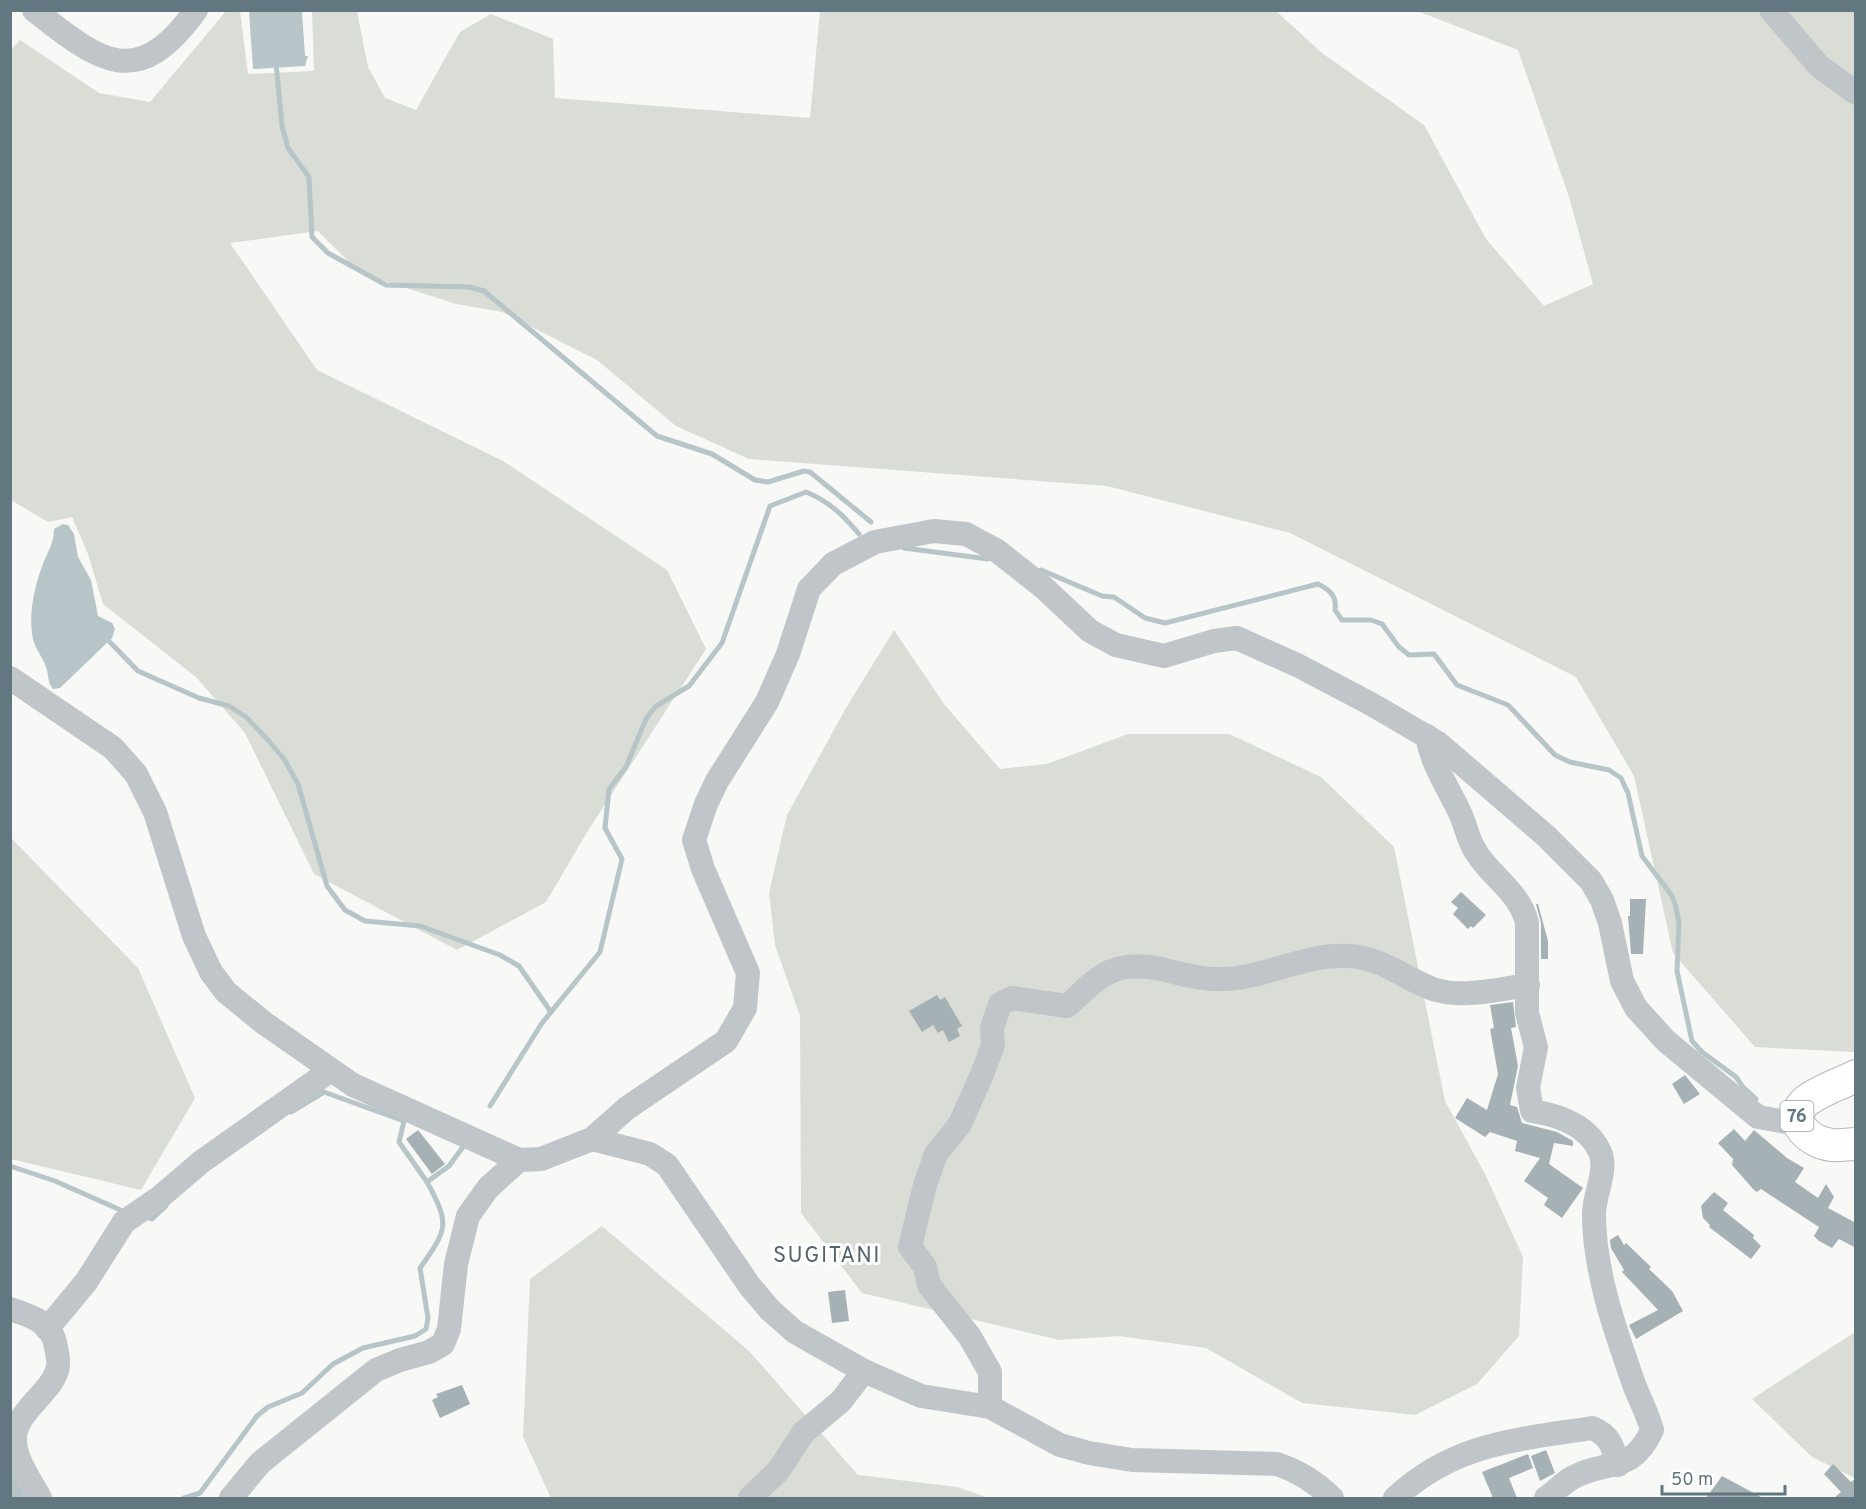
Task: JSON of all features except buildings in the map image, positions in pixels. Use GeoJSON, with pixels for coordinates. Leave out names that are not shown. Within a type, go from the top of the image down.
{"type":"FeatureCollection","features":[{"type":"Feature","properties":{"kind":"main road","name":"76"},"geometry":{"type":"LineString","coordinates":[[1856,1076],[1807,1101],[1798,1111],[1798,1124],[1806,1135],[1830,1145],[1856,1144]]}},
{"type":"Feature","properties":{"kind":"street"},"geometry":{"type":"LineString","coordinates":[[34,10],[81,46],[115,61],[150,58],[177,37],[196,10]]}},
{"type":"Feature","properties":{"kind":"street"},"geometry":{"type":"LineString","coordinates":[[1771,10],[1819,66],[1856,93]]}},
{"type":"Feature","properties":{"kind":"street"},"geometry":{"type":"LineString","coordinates":[[10,678],[113,747],[136,774],[155,812],[194,936],[211,972],[226,992],[264,1023],[352,1085],[519,1160],[541,1159],[592,1139],[627,1108],[726,1041],[745,1008],[748,973],[703,869],[694,840],[717,781],[767,702],[788,654],[809,589],[833,564],[875,542],[934,531],[966,534],[996,550],[1043,587],[1090,630],[1116,645],[1164,656],[1214,641],[1237,638],[1299,666],[1427,736],[1546,836],[1591,881],[1602,900],[1610,923],[1622,981],[1636,1008],[1666,1041],[1758,1117],[1798,1124]]}},
{"type":"Feature","properties":{"kind":"street"},"geometry":{"type":"LineString","coordinates":[[1427,736],[1431,757],[1460,813],[1476,853],[1517,898],[1524,911],[1527,923],[1527,1013],[1536,1047],[1528,1088],[1532,1111],[1553,1114],[1577,1126],[1591,1138],[1603,1162],[1594,1213],[1601,1271],[1619,1341],[1652,1430],[1644,1447],[1618,1465],[1573,1477],[1546,1498]]}},
{"type":"Feature","properties":{"kind":"street"},"geometry":{"type":"LineString","coordinates":[[990,1407],[990,1372],[970,1337],[929,1285],[925,1267],[910,1247],[925,1185],[936,1154],[960,1124],[983,1072],[993,1045],[992,1028],[1000,1005],[1012,998],[1067,1006],[1081,995],[1094,979],[1118,969],[1146,966],[1215,980],[1317,958],[1351,956],[1383,963],[1433,989],[1456,994],[1528,985]]}},
{"type":"Feature","properties":{"kind":"street"},"geometry":{"type":"LineString","coordinates":[[47,1329],[86,1282],[124,1222],[159,1198],[201,1162],[331,1070]]}},
{"type":"Feature","properties":{"kind":"street"},"geometry":{"type":"LineString","coordinates":[[592,1139],[650,1154],[667,1165],[749,1285],[770,1310],[795,1332],[864,1371],[921,1396],[990,1407],[1060,1445],[1089,1453],[1132,1460],[1277,1464],[1307,1477],[1332,1498]]}},
{"type":"Feature","properties":{"kind":"street"},"geometry":{"type":"LineString","coordinates":[[231,1498],[260,1463],[376,1370],[429,1352],[443,1344],[449,1329],[456,1264],[468,1216],[489,1188],[519,1160]]}},
{"type":"Feature","properties":{"kind":"street"},"geometry":{"type":"LineString","coordinates":[[10,1309],[42,1320],[55,1341],[58,1365],[54,1378],[41,1392],[18,1425],[15,1439],[20,1462],[40,1498]]}},
{"type":"Feature","properties":{"kind":"street"},"geometry":{"type":"LineString","coordinates":[[750,1498],[779,1470],[803,1433],[840,1401],[864,1371]]}},
{"type":"Feature","properties":{"kind":"street"},"geometry":{"type":"LineString","coordinates":[[1395,1498],[1444,1465],[1474,1449],[1513,1439],[1592,1428],[1603,1432],[1611,1443],[1618,1465]]}},
{"type":"Feature","properties":{"kind":"shaded area"},"geometry":{"type":"Polygon","coordinates":[[[226,11],[240,11],[248,74],[314,71],[312,11],[357,11],[368,67],[385,98],[416,110],[460,32],[491,14],[553,39],[555,98],[810,118],[820,11],[1276,11],[1322,53],[1424,125],[1486,239],[1544,306],[1593,284],[1569,197],[1518,50],[1417,11],[1855,11],[1855,1052],[1755,1047],[1673,953],[1634,776],[1576,677],[1290,533],[1107,486],[749,459],[676,426],[597,360],[502,312],[456,304],[360,273],[318,231],[230,243],[317,370],[503,461],[667,570],[706,649],[589,829],[546,902],[457,950],[314,874],[245,733],[196,677],[103,604],[88,554],[72,517],[48,522],[11,500],[10,51],[20,40],[99,93],[150,102],[226,11]]]}},
{"type":"Feature","properties":{"kind":"shaded area"},"geometry":{"type":"Polygon","coordinates":[[[249,11],[302,11],[305,56],[308,56],[305,66],[253,69],[249,11]]]}},
{"type":"Feature","properties":{"kind":"shaded area"},"geometry":{"type":"Polygon","coordinates":[[[63,524],[68,525],[74,534],[78,557],[91,580],[98,616],[112,623],[115,629],[112,638],[60,688],[53,689],[34,643],[31,615],[35,589],[52,543],[54,529],[63,524]]]}},
{"type":"Feature","properties":{"kind":"shaded area"},"geometry":{"type":"Polygon","coordinates":[[[894,630],[944,704],[1000,769],[1047,764],[1128,734],[1229,734],[1321,777],[1394,847],[1445,1101],[1485,1174],[1523,1257],[1519,1336],[1477,1384],[1415,1415],[1302,1403],[1206,1348],[1119,1336],[1059,1340],[862,1293],[801,1213],[800,1016],[775,945],[769,893],[787,815],[846,708],[894,630]]]}},
{"type":"Feature","properties":{"kind":"shaded area"},"geometry":{"type":"Polygon","coordinates":[[[10,837],[138,968],[195,1098],[141,1190],[11,1159],[10,837]]]}},
{"type":"Feature","properties":{"kind":"shaded area"},"geometry":{"type":"Polygon","coordinates":[[[602,1226],[749,1351],[858,1475],[957,1487],[989,1498],[551,1498],[523,1437],[530,1279],[602,1226]]]}},
{"type":"Feature","properties":{"kind":"shaded area"},"geometry":{"type":"Polygon","coordinates":[[[1855,1332],[1855,1478],[1812,1457],[1752,1399],[1855,1332]]]}},
{"type":"Feature","properties":{"kind":"shaded area"},"geometry":{"type":"Polygon","coordinates":[[[11,1470],[26,1498],[11,1498],[11,1470]]]}},
{"type":"Feature","properties":{"kind":"waterway"},"geometry":{"type":"LineString","coordinates":[[276,63],[282,126],[288,148],[309,177],[312,237],[328,253],[386,285],[469,287],[484,291],[657,436],[712,454],[755,480],[768,482],[804,471],[810,472],[871,522]]}},
{"type":"Feature","properties":{"kind":"waterway"},"geometry":{"type":"LineString","coordinates":[[490,1106],[542,1023],[600,952],[622,859],[605,828],[609,789],[626,767],[646,719],[656,706],[689,686],[722,643],[770,506],[806,492],[836,510],[859,534]]}},
{"type":"Feature","properties":{"kind":"waterway"},"geometry":{"type":"LineString","coordinates":[[904,548],[988,559]]}},
{"type":"Feature","properties":{"kind":"waterway"},"geometry":{"type":"LineString","coordinates":[[1041,570],[1102,596],[1114,597],[1145,618],[1165,623],[1318,584],[1332,594],[1335,610],[1342,620],[1371,620],[1382,624],[1399,647],[1409,655],[1434,654],[1457,685],[1508,705],[1555,755],[1570,762],[1609,770],[1621,778],[1628,793],[1642,856],[1672,896],[1676,907],[1679,924],[1677,971],[1692,1041],[1702,1052],[1736,1077],[1756,1099]]}},
{"type":"Feature","properties":{"kind":"waterway"},"geometry":{"type":"LineString","coordinates":[[105,637],[138,671],[199,698],[229,706],[246,717],[268,740],[284,759],[298,784],[327,886],[345,910],[365,921],[420,926],[500,955],[519,966],[551,1012]]}},
{"type":"Feature","properties":{"kind":"waterway"},"geometry":{"type":"LineString","coordinates":[[291,1112],[324,1092],[404,1121],[399,1142],[427,1182]]}},
{"type":"Feature","properties":{"kind":"waterway"},"geometry":{"type":"LineString","coordinates":[[184,1498],[200,1493],[257,1416],[268,1407],[302,1393],[333,1364],[363,1348],[415,1336],[426,1329],[428,1318],[420,1268],[441,1235],[443,1226],[440,1208],[427,1182],[449,1166],[463,1147]]}},
{"type":"Feature","properties":{"kind":"waterway"},"geometry":{"type":"LineString","coordinates":[[10,1166],[55,1181],[125,1212]]}},
{"type":"Feature","properties":{"kind":"waterway"},"geometry":{"type":"LineString","coordinates":[[149,1218],[152,1219],[166,1206]]}},
{"type":"Feature","properties":{"kind":"district","name":"SUGITANI"},"geometry":{"type":"Point","coordinates":[827,1254]}}]}
